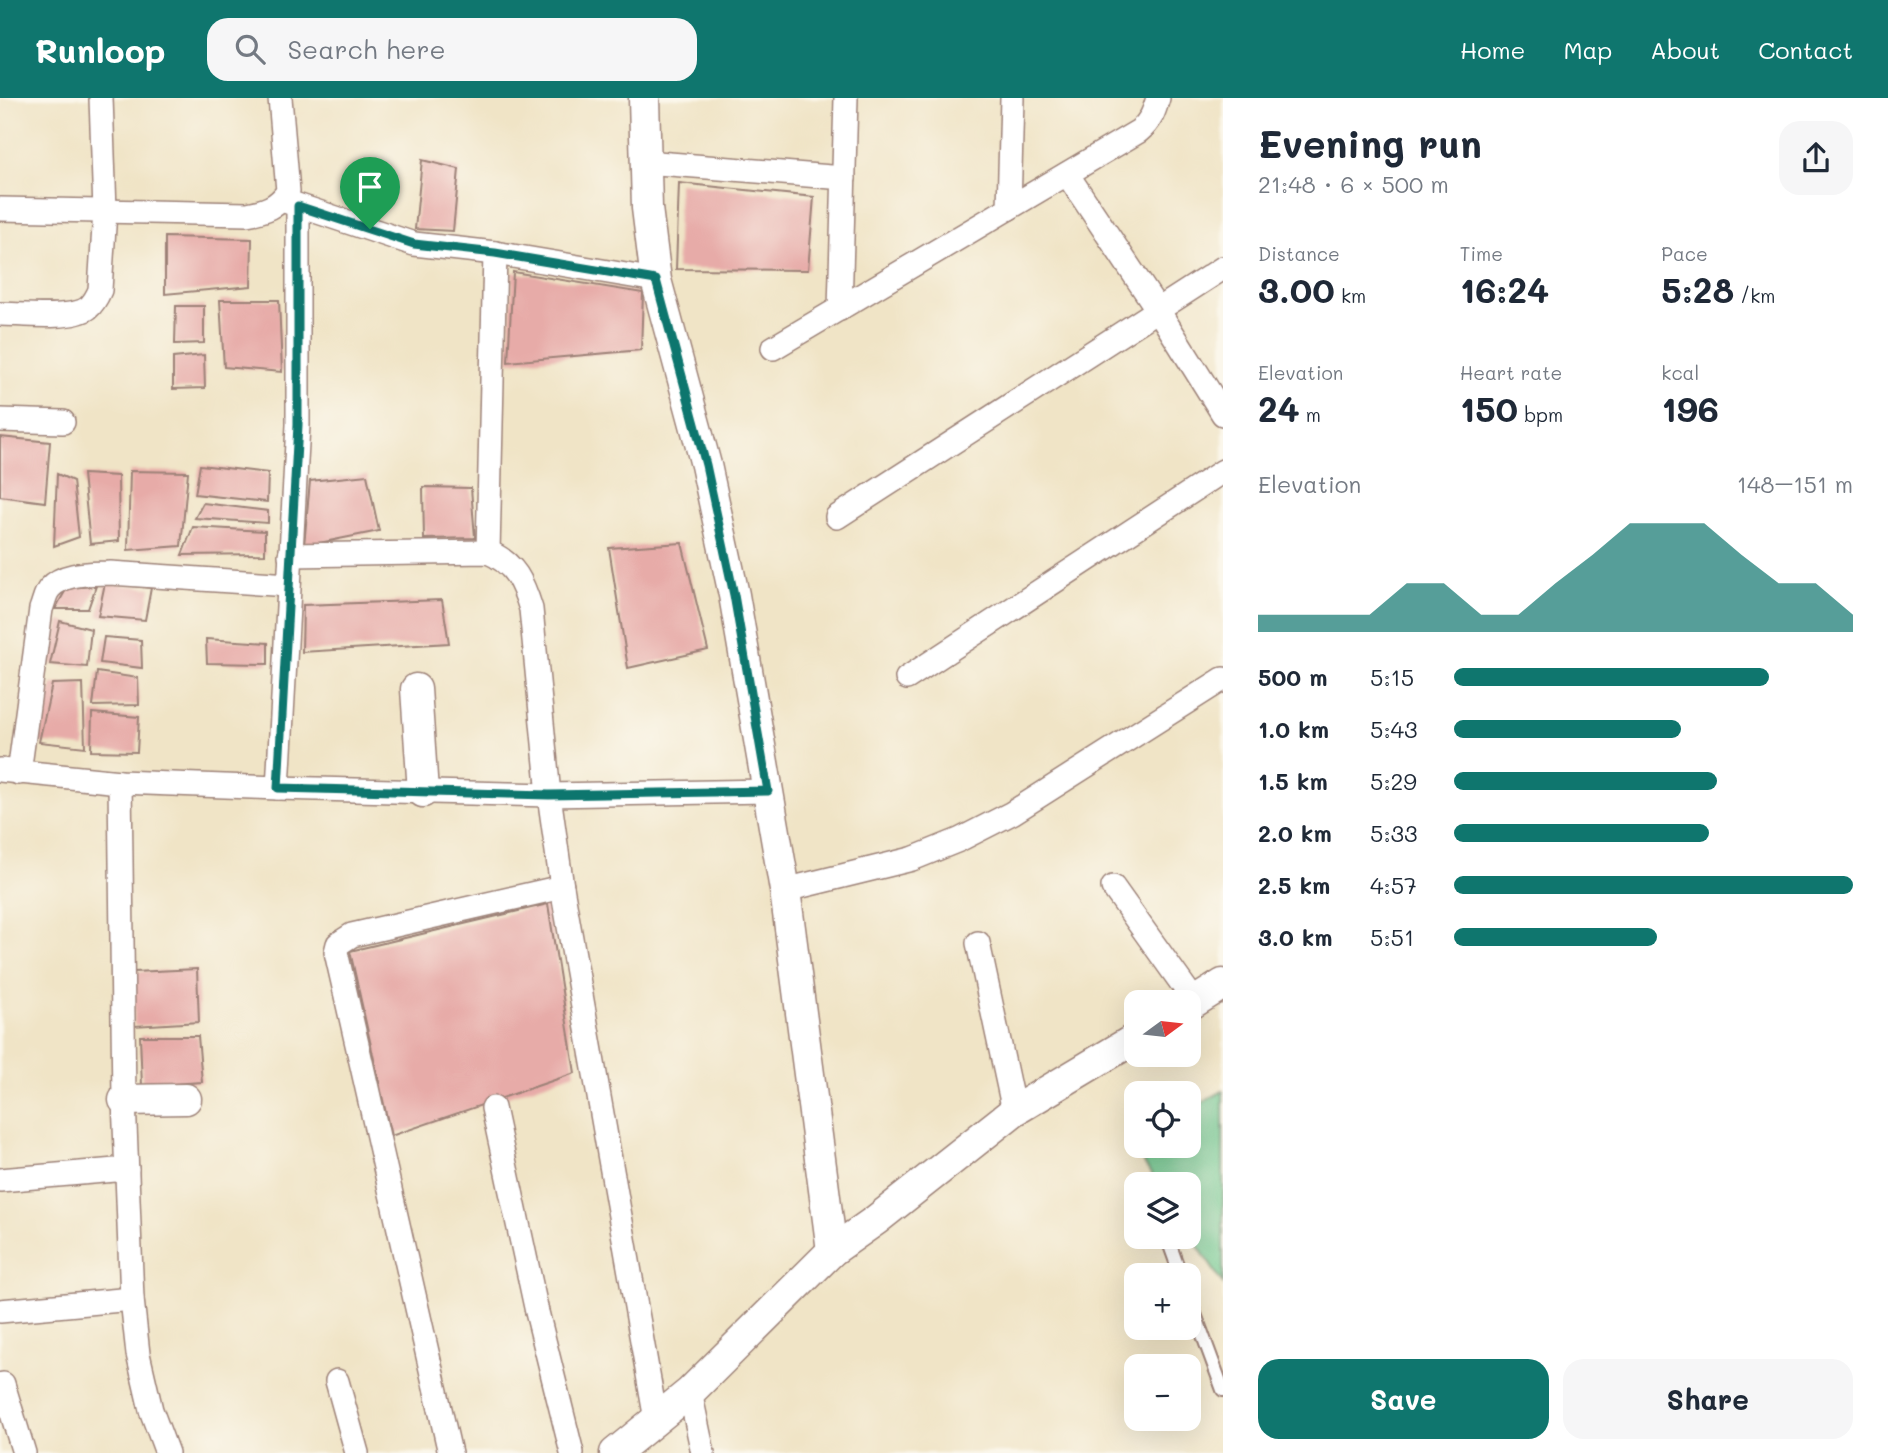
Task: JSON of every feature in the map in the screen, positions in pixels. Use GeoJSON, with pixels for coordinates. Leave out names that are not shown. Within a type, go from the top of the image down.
{"type":"FeatureCollection","features":[{"type":"Feature","properties":{"kind":"street"},"geometry":{"type":"LineString","coordinates":[[0,314],[75,314],[95,301],[100,290],[105,211],[101,98]]}},
{"type":"Feature","properties":{"kind":"street"},"geometry":{"type":"LineString","coordinates":[[278,788],[298,425],[289,180],[280,98]]}},
{"type":"Feature","properties":{"kind":"street"},"geometry":{"type":"LineString","coordinates":[[644,98],[648,208],[656,280],[709,478],[734,595],[785,890],[832,1251]]}},
{"type":"Feature","properties":{"kind":"street"},"geometry":{"type":"LineString","coordinates":[[839,309],[846,98]]}},
{"type":"Feature","properties":{"kind":"street"},"geometry":{"type":"LineString","coordinates":[[1009,208],[1012,98]]}},
{"type":"Feature","properties":{"kind":"street"},"geometry":{"type":"LineString","coordinates":[[773,348],[1139,131],[1148,124],[1154,114],[1158,98]]}},
{"type":"Feature","properties":{"kind":"street"},"geometry":{"type":"LineString","coordinates":[[645,162],[844,178]]}},
{"type":"Feature","properties":{"kind":"street"},"geometry":{"type":"LineString","coordinates":[[1067,174],[1158,310],[1223,414]]}},
{"type":"Feature","properties":{"kind":"street"},"geometry":{"type":"LineString","coordinates":[[0,209],[247,214],[290,203],[414,244],[495,253],[656,280]]}},
{"type":"Feature","properties":{"kind":"street"},"geometry":{"type":"LineString","coordinates":[[488,552],[495,253]]}},
{"type":"Feature","properties":{"kind":"street"},"geometry":{"type":"LineString","coordinates":[[837,517],[1223,268]]}},
{"type":"Feature","properties":{"kind":"street"},"geometry":{"type":"LineString","coordinates":[[0,420],[63,422]]}},
{"type":"Feature","properties":{"kind":"street"},"geometry":{"type":"LineString","coordinates":[[907,678],[1223,471]]}},
{"type":"Feature","properties":{"kind":"street"},"geometry":{"type":"LineString","coordinates":[[290,555],[488,552],[501,557],[513,568],[523,584],[531,610],[549,795],[562,887],[656,1420]]}},
{"type":"Feature","properties":{"kind":"street"},"geometry":{"type":"LineString","coordinates":[[289,584],[110,573],[81,574],[56,583],[48,589],[41,609],[10,771],[120,782],[423,792],[549,795],[768,791]]}},
{"type":"Feature","properties":{"kind":"street"},"geometry":{"type":"LineString","coordinates":[[785,890],[912,859],[959,840],[1012,813],[1223,679]]}},
{"type":"Feature","properties":{"kind":"street"},"geometry":{"type":"LineString","coordinates":[[416,690],[423,792]]}},
{"type":"Feature","properties":{"kind":"street"},"geometry":{"type":"LineString","coordinates":[[120,782],[124,1100],[132,1298],[138,1354],[151,1410],[167,1453]]}},
{"type":"Feature","properties":{"kind":"street"},"geometry":{"type":"LineString","coordinates":[[450,1453],[335,951],[338,944],[352,935],[562,887]]}},
{"type":"Feature","properties":{"kind":"street"},"geometry":{"type":"LineString","coordinates":[[1113,887],[1183,990]]}},
{"type":"Feature","properties":{"kind":"street"},"geometry":{"type":"LineString","coordinates":[[978,943],[1014,1111]]}},
{"type":"Feature","properties":{"kind":"street"},"geometry":{"type":"LineString","coordinates":[[1201,998],[1223,984]]}},
{"type":"Feature","properties":{"kind":"street"},"geometry":{"type":"LineString","coordinates":[[615,1453],[690,1392],[832,1251],[876,1220],[1014,1111],[1124,1045]]}},
{"type":"Feature","properties":{"kind":"street"},"geometry":{"type":"LineString","coordinates":[[124,1100],[186,1100]]}},
{"type":"Feature","properties":{"kind":"street"},"geometry":{"type":"LineString","coordinates":[[493,1108],[537,1312],[572,1453]]}},
{"type":"Feature","properties":{"kind":"street"},"geometry":{"type":"LineString","coordinates":[[0,1180],[127,1169]]}},
{"type":"Feature","properties":{"kind":"street"},"geometry":{"type":"LineString","coordinates":[[0,1311],[132,1298]]}},
{"type":"Feature","properties":{"kind":"street"},"geometry":{"type":"LineString","coordinates":[[337,1381],[357,1453]]}},
{"type":"Feature","properties":{"kind":"street"},"geometry":{"type":"LineString","coordinates":[[3,1384],[24,1453]]}},
{"type":"Feature","properties":{"kind":"street"},"geometry":{"type":"LineString","coordinates":[[690,1392],[703,1453]]}},
{"type":"Feature","properties":{"kind":"lane"},"geometry":{"type":"LineString","coordinates":[[1201,1330],[1223,1390]]}},
{"type":"Feature","properties":{"kind":"green space"},"geometry":{"type":"Polygon","coordinates":[[[1223,1091],[1223,1284],[1200,1249],[1201,1172],[1150,1172],[1141,1158],[1201,1158],[1201,1103],[1223,1091]]]}},
{"type":"Feature","properties":{"kind":"building"},"geometry":{"type":"Polygon","coordinates":[[[422,160],[459,169],[453,231],[415,229],[422,160]]]}},
{"type":"Feature","properties":{"kind":"building"},"geometry":{"type":"Polygon","coordinates":[[[679,183],[814,197],[808,270],[676,269],[679,183]]]}},
{"type":"Feature","properties":{"kind":"building"},"geometry":{"type":"Polygon","coordinates":[[[165,237],[252,239],[251,286],[165,294],[165,237]]]}},
{"type":"Feature","properties":{"kind":"building"},"geometry":{"type":"Polygon","coordinates":[[[513,272],[643,293],[641,350],[508,362],[513,272]]]}},
{"type":"Feature","properties":{"kind":"building"},"geometry":{"type":"Polygon","coordinates":[[[220,300],[279,300],[282,372],[224,367],[220,300]]]}},
{"type":"Feature","properties":{"kind":"building"},"geometry":{"type":"Polygon","coordinates":[[[176,306],[204,306],[204,343],[175,344],[176,306]]]}},
{"type":"Feature","properties":{"kind":"building"},"geometry":{"type":"Polygon","coordinates":[[[204,355],[205,388],[173,389],[173,358],[204,355]]]}},
{"type":"Feature","properties":{"kind":"building"},"geometry":{"type":"Polygon","coordinates":[[[0,437],[50,442],[45,502],[0,496],[0,437]]]}},
{"type":"Feature","properties":{"kind":"building"},"geometry":{"type":"Polygon","coordinates":[[[200,465],[268,473],[267,502],[195,494],[200,465]]]}},
{"type":"Feature","properties":{"kind":"building"},"geometry":{"type":"Polygon","coordinates":[[[130,471],[188,472],[181,546],[128,550],[130,471]]]}},
{"type":"Feature","properties":{"kind":"building"},"geometry":{"type":"Polygon","coordinates":[[[57,474],[73,481],[79,537],[54,546],[57,474]]]}},
{"type":"Feature","properties":{"kind":"building"},"geometry":{"type":"Polygon","coordinates":[[[83,474],[118,476],[119,541],[90,544],[83,474]]]}},
{"type":"Feature","properties":{"kind":"building"},"geometry":{"type":"Polygon","coordinates":[[[367,475],[379,531],[304,546],[310,481],[367,475]]]}},
{"type":"Feature","properties":{"kind":"building"},"geometry":{"type":"Polygon","coordinates":[[[423,487],[471,488],[475,538],[424,539],[423,487]]]}},
{"type":"Feature","properties":{"kind":"building"},"geometry":{"type":"Polygon","coordinates":[[[203,503],[268,511],[268,523],[195,518],[203,503]]]}},
{"type":"Feature","properties":{"kind":"building"},"geometry":{"type":"Polygon","coordinates":[[[193,527],[265,531],[265,554],[182,555],[193,527]]]}},
{"type":"Feature","properties":{"kind":"building"},"geometry":{"type":"Polygon","coordinates":[[[682,543],[708,650],[628,668],[609,548],[682,543]]]}},
{"type":"Feature","properties":{"kind":"building"},"geometry":{"type":"Polygon","coordinates":[[[105,583],[151,588],[145,620],[98,616],[105,583]]]}},
{"type":"Feature","properties":{"kind":"building"},"geometry":{"type":"Polygon","coordinates":[[[96,586],[88,609],[55,609],[67,588],[96,586]]]}},
{"type":"Feature","properties":{"kind":"building"},"geometry":{"type":"Polygon","coordinates":[[[442,600],[449,643],[302,652],[303,605],[442,600]]]}},
{"type":"Feature","properties":{"kind":"building"},"geometry":{"type":"Polygon","coordinates":[[[60,621],[91,629],[87,667],[50,664],[60,621]]]}},
{"type":"Feature","properties":{"kind":"building"},"geometry":{"type":"Polygon","coordinates":[[[104,637],[141,640],[142,668],[100,663],[104,637]]]}},
{"type":"Feature","properties":{"kind":"building"},"geometry":{"type":"Polygon","coordinates":[[[206,639],[268,643],[268,664],[207,663],[206,639]]]}},
{"type":"Feature","properties":{"kind":"building"},"geometry":{"type":"Polygon","coordinates":[[[97,672],[138,678],[139,705],[93,706],[97,672]]]}},
{"type":"Feature","properties":{"kind":"building"},"geometry":{"type":"Polygon","coordinates":[[[83,683],[85,747],[39,742],[52,684],[83,683]]]}},
{"type":"Feature","properties":{"kind":"building"},"geometry":{"type":"Polygon","coordinates":[[[92,713],[139,717],[137,752],[91,751],[92,713]]]}},
{"type":"Feature","properties":{"kind":"building"},"geometry":{"type":"Polygon","coordinates":[[[548,904],[575,1073],[391,1136],[350,951],[548,904]]]}},
{"type":"Feature","properties":{"kind":"building"},"geometry":{"type":"Polygon","coordinates":[[[197,969],[199,1022],[134,1026],[134,972],[197,969]]]}},
{"type":"Feature","properties":{"kind":"building"},"geometry":{"type":"Polygon","coordinates":[[[140,1036],[198,1036],[202,1082],[142,1086],[140,1036]]]}},
{"type":"Feature","properties":{"kind":"route"},"geometry":{"type":"LineString","coordinates":[[298,206],[370,229],[414,244],[495,253],[656,280],[706,465],[734,595],[768,791],[549,795],[278,788],[298,425],[298,206]]}}]}
